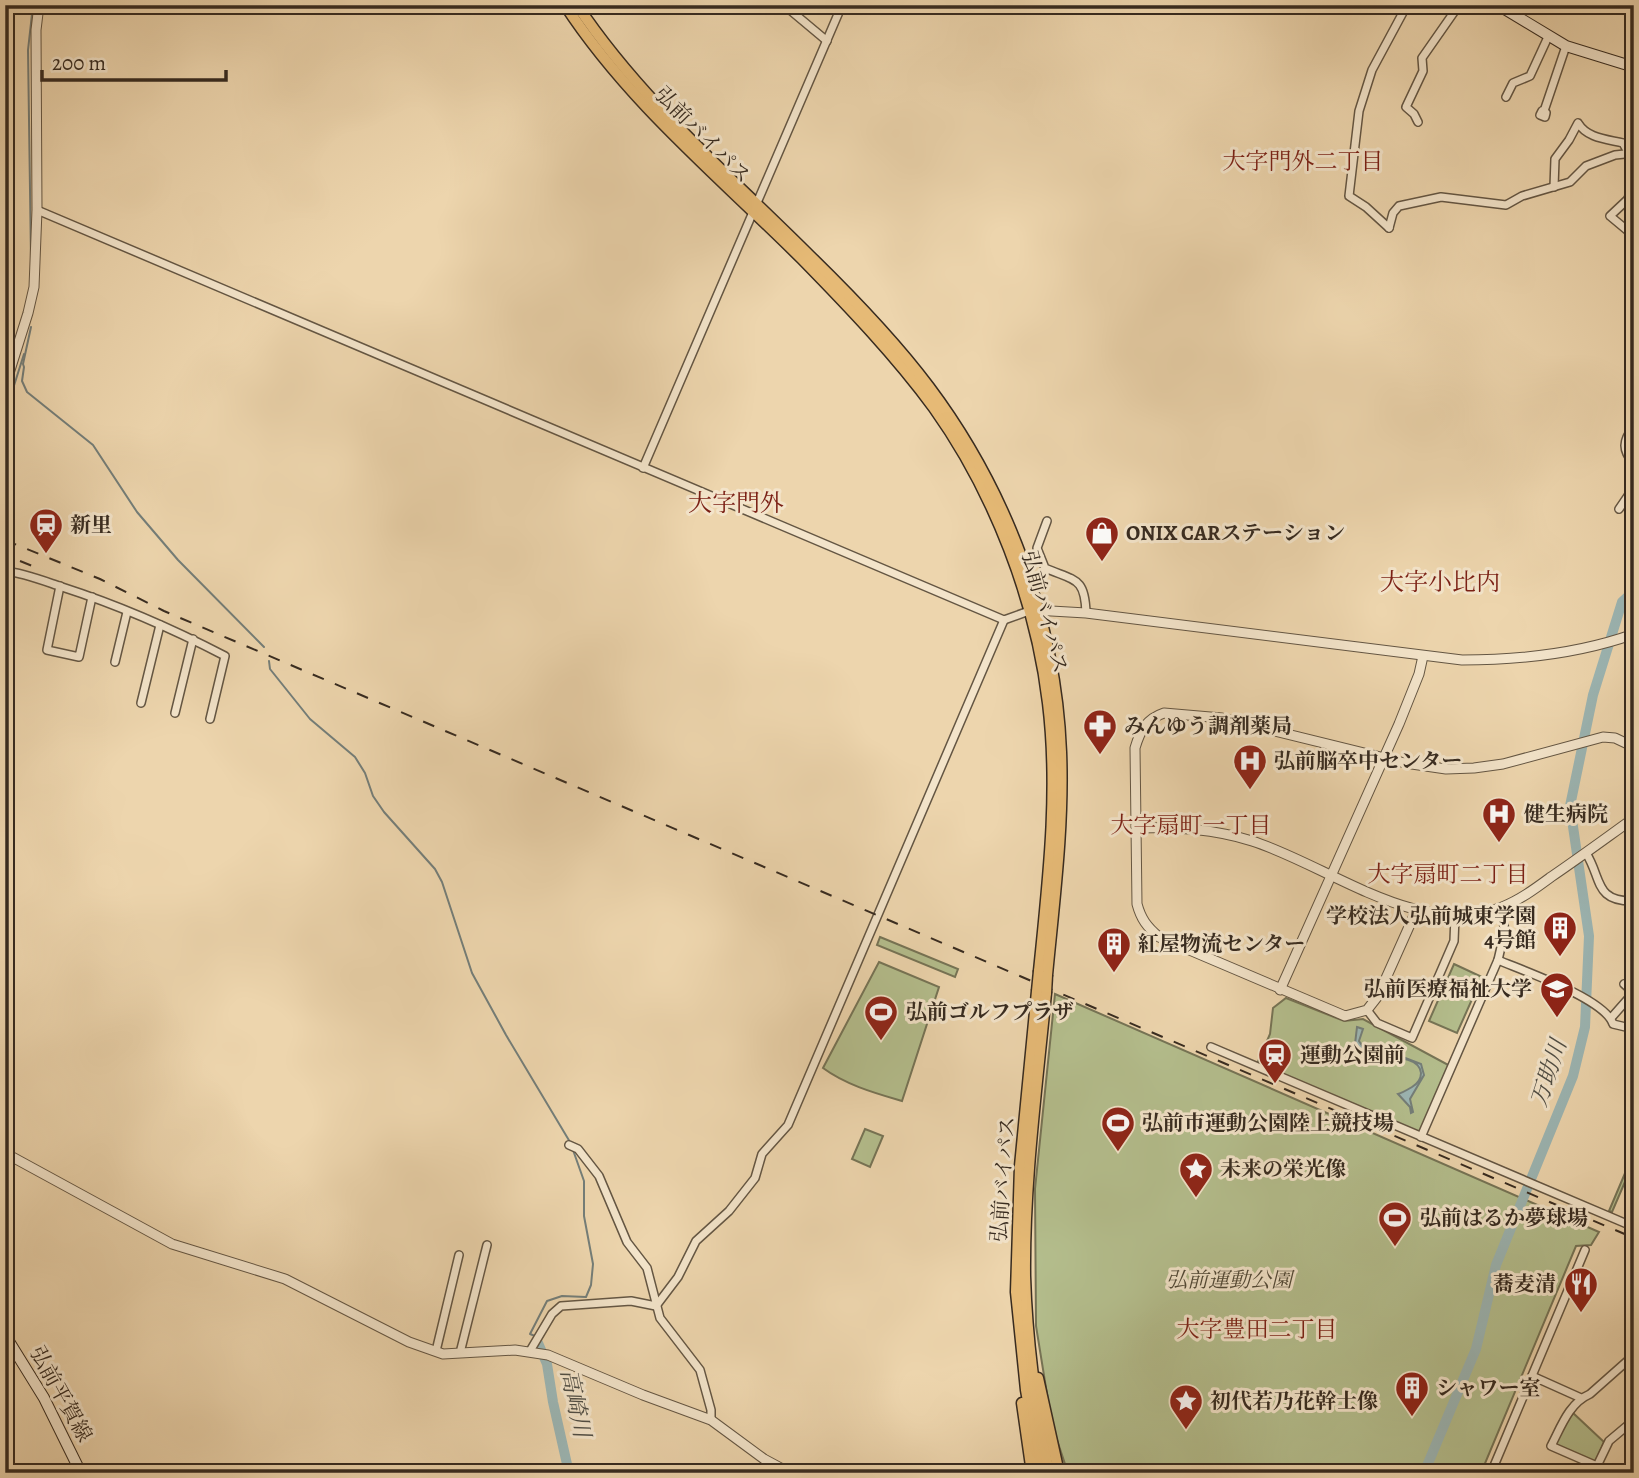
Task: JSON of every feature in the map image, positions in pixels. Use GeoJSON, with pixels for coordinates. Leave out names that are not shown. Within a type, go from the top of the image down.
{"type":"FeatureCollection","features":[{"type":"Feature","properties":{"kind":"highway","name":"弘前バイパス"},"geometry":{"type":"LineString","coordinates":[[565,5],[622,80],[862,309],[903,355],[944,409],[988,480],[1006,518],[1034,610],[1051,749],[1052,802],[1042,992],[1020,1166],[1016,1292],[1049,1473]]}},
{"type":"Feature","properties":{"kind":"highway","name":"弘前バイパス"},"geometry":{"type":"LineString","coordinates":[[577,5],[632,79],[754,207]]}},
{"type":"Feature","properties":{"kind":"highway","name":"弘前バイパス"},"geometry":{"type":"LineString","coordinates":[[1025,1338],[1041,1473]]}},
{"type":"Feature","properties":{"kind":"highway"},"geometry":{"type":"LineString","coordinates":[[1025,1338],[1021,1391],[1032,1473]]}},
{"type":"Feature","properties":{"kind":"highway"},"geometry":{"type":"LineString","coordinates":[[1025,1338],[1059,1473]]}},
{"type":"Feature","properties":{"kind":"main road"},"geometry":{"type":"LineString","coordinates":[[1498,5],[1566,46],[1634,67]]}},
{"type":"Feature","properties":{"kind":"main road","name":"弘前平賀線"},"geometry":{"type":"LineString","coordinates":[[5,1335],[44,1398],[81,1473]]}},
{"type":"Feature","properties":{"kind":"street"},"geometry":{"type":"LineString","coordinates":[[5,386],[34,287],[37,211],[36,30],[39,5]]}},
{"type":"Feature","properties":{"kind":"street"},"geometry":{"type":"LineString","coordinates":[[784,5],[827,41]]}},
{"type":"Feature","properties":{"kind":"street"},"geometry":{"type":"LineString","coordinates":[[643,468],[842,5]]}},
{"type":"Feature","properties":{"kind":"street"},"geometry":{"type":"LineString","coordinates":[[1407,5],[1372,70],[1365,90],[1355,130],[1349,196],[1389,228],[1392,213],[1399,206],[1441,197],[1506,205],[1522,196],[1554,187],[1570,182],[1586,166],[1631,152],[1623,143],[1589,135],[1578,123],[1555,159],[1554,187]]}},
{"type":"Feature","properties":{"kind":"street"},"geometry":{"type":"LineString","coordinates":[[1418,122],[1406,107],[1423,71],[1422,58],[1459,5]]}},
{"type":"Feature","properties":{"kind":"street"},"geometry":{"type":"LineString","coordinates":[[1506,97],[1513,83],[1530,76],[1548,37]]}},
{"type":"Feature","properties":{"kind":"street"},"geometry":{"type":"LineString","coordinates":[[1540,126],[1566,46]]}},
{"type":"Feature","properties":{"kind":"street"},"geometry":{"type":"LineString","coordinates":[[1634,188],[1627,200],[1610,216],[1634,236]]}},
{"type":"Feature","properties":{"kind":"street"},"geometry":{"type":"LineString","coordinates":[[37,211],[1004,620],[1034,610],[1086,613],[1462,660],[1512,660],[1609,643],[1634,634]]}},
{"type":"Feature","properties":{"kind":"street"},"geometry":{"type":"LineString","coordinates":[[1634,426],[1627,434],[1623,446],[1634,464]]}},
{"type":"Feature","properties":{"kind":"street"},"geometry":{"type":"LineString","coordinates":[[1619,509],[1634,488]]}},
{"type":"Feature","properties":{"kind":"street"},"geometry":{"type":"LineString","coordinates":[[1047,521],[1037,548],[1045,568],[1078,582],[1085,593],[1086,613]]}},
{"type":"Feature","properties":{"kind":"street"},"geometry":{"type":"LineString","coordinates":[[5,571],[92,597],[193,639],[225,656],[210,719]]}},
{"type":"Feature","properties":{"kind":"street"},"geometry":{"type":"LineString","coordinates":[[60,586],[47,650],[79,657],[92,597]]}},
{"type":"Feature","properties":{"kind":"street"},"geometry":{"type":"LineString","coordinates":[[115,662],[127,612]]}},
{"type":"Feature","properties":{"kind":"street"},"geometry":{"type":"LineString","coordinates":[[656,1306],[678,1278],[696,1241],[729,1211],[755,1178],[762,1154],[788,1125],[1004,620]]}},
{"type":"Feature","properties":{"kind":"street"},"geometry":{"type":"LineString","coordinates":[[141,704],[160,625]]}},
{"type":"Feature","properties":{"kind":"street"},"geometry":{"type":"LineString","coordinates":[[175,713],[193,639]]}},
{"type":"Feature","properties":{"kind":"street"},"geometry":{"type":"LineString","coordinates":[[1280,990],[1419,674],[1423,656]]}},
{"type":"Feature","properties":{"kind":"street"},"geometry":{"type":"LineString","coordinates":[[1416,911],[1378,996],[1367,1010],[1345,1016],[1337,1015],[1159,937],[1148,928],[1137,904],[1135,748],[1144,726],[1156,715],[1164,713],[1222,718],[1432,768],[1474,768],[1503,764],[1591,739],[1615,738],[1634,747]]}},
{"type":"Feature","properties":{"kind":"street"},"geometry":{"type":"LineString","coordinates":[[1137,828],[1180,827],[1217,831],[1263,845],[1416,911],[1455,916],[1500,908],[1522,897],[1634,818]]}},
{"type":"Feature","properties":{"kind":"street"},"geometry":{"type":"LineString","coordinates":[[1584,855],[1602,892],[1617,900],[1634,901]]}},
{"type":"Feature","properties":{"kind":"street"},"geometry":{"type":"LineString","coordinates":[[1421,1137],[1498,960],[1505,930],[1500,908]]}},
{"type":"Feature","properties":{"kind":"street"},"geometry":{"type":"LineString","coordinates":[[1367,1010],[1377,1023],[1412,1038],[1454,941],[1455,916]]}},
{"type":"Feature","properties":{"kind":"street"},"geometry":{"type":"LineString","coordinates":[[1498,960],[1583,997],[1607,1012],[1613,1024],[1634,1029]]}},
{"type":"Feature","properties":{"kind":"street"},"geometry":{"type":"LineString","coordinates":[[1611,1018],[1634,992],[1624,984]]}},
{"type":"Feature","properties":{"kind":"street"},"geometry":{"type":"LineString","coordinates":[[1211,1047],[1634,1227]]}},
{"type":"Feature","properties":{"kind":"street"},"geometry":{"type":"LineString","coordinates":[[569,1145],[578,1149],[599,1176],[627,1242],[647,1268],[660,1318],[700,1370],[712,1410],[711,1420]]}},
{"type":"Feature","properties":{"kind":"street"},"geometry":{"type":"LineString","coordinates":[[5,1153],[172,1244],[285,1279],[409,1342],[436,1351],[534,1352],[548,1355],[711,1420],[764,1459],[790,1473]]}},
{"type":"Feature","properties":{"kind":"street"},"geometry":{"type":"LineString","coordinates":[[460,1353],[487,1245]]}},
{"type":"Feature","properties":{"kind":"street"},"geometry":{"type":"LineString","coordinates":[[1491,1473],[1585,1250]]}},
{"type":"Feature","properties":{"kind":"street"},"geometry":{"type":"LineString","coordinates":[[436,1351],[459,1255]]}},
{"type":"Feature","properties":{"kind":"street"},"geometry":{"type":"LineString","coordinates":[[534,1352],[552,1314],[561,1306],[631,1301],[656,1306]]}},
{"type":"Feature","properties":{"kind":"street"},"geometry":{"type":"LineString","coordinates":[[1634,1355],[1590,1394],[1581,1398],[1571,1410],[1551,1446],[1596,1469],[1609,1441],[1634,1420]]}},
{"type":"Feature","properties":{"kind":"street"},"geometry":{"type":"LineString","coordinates":[[1532,1376],[1581,1398]]}},
{"type":"Feature","properties":{"kind":"green space"},"geometry":{"type":"Polygon","coordinates":[[[880,937],[958,969],[955,977],[877,945],[880,937]]]}},
{"type":"Feature","properties":{"kind":"green space"},"geometry":{"type":"Polygon","coordinates":[[[879,962],[939,987],[902,1101],[851,1084],[823,1068],[879,962]]]}},
{"type":"Feature","properties":{"kind":"green space"},"geometry":{"type":"Polygon","coordinates":[[[1454,964],[1482,977],[1457,1033],[1429,1021],[1454,964]]]}},
{"type":"Feature","properties":{"kind":"green space","name":"弘前運動公園"},"geometry":{"type":"Polygon","coordinates":[[[1055,994],[1599,1232],[1591,1245],[1576,1246],[1481,1473],[1426,1473],[1413,1468],[1411,1473],[1068,1473],[1052,1425],[1036,1326],[1035,1189],[1055,994]]]}},
{"type":"Feature","properties":{"kind":"green space"},"geometry":{"type":"Polygon","coordinates":[[[1286,998],[1344,1021],[1363,1019],[1452,1067],[1420,1134],[1257,1064],[1270,1034],[1273,1008],[1286,998]]]}},
{"type":"Feature","properties":{"kind":"green space"},"geometry":{"type":"Polygon","coordinates":[[[865,1129],[883,1136],[870,1167],[852,1159],[865,1129]]]}},
{"type":"Feature","properties":{"kind":"green space"},"geometry":{"type":"Polygon","coordinates":[[[1634,1152],[1634,1161],[1612,1212],[1609,1211],[1634,1152]]]}},
{"type":"Feature","properties":{"kind":"green space"},"geometry":{"type":"Polygon","coordinates":[[[1572,1412],[1604,1442],[1595,1463],[1553,1445],[1572,1412]]]}},
{"type":"Feature","properties":{"kind":"water"},"geometry":{"type":"Polygon","coordinates":[[[1357,1027],[1363,1029],[1359,1041],[1366,1051],[1395,1054],[1421,1064],[1424,1075],[1410,1099],[1413,1112],[1411,1113],[1410,1107],[1398,1094],[1418,1082],[1421,1073],[1418,1066],[1405,1059],[1360,1053],[1355,1044],[1357,1027]]]}},
{"type":"Feature","properties":{"kind":"waterway"},"geometry":{"type":"LineString","coordinates":[[31,259],[28,50],[33,5]]}},
{"type":"Feature","properties":{"kind":"waterway"},"geometry":{"type":"LineString","coordinates":[[31,327],[23,364],[22,381],[27,392],[93,445],[137,512],[178,560],[264,647]]}},
{"type":"Feature","properties":{"kind":"waterway"},"geometry":{"type":"LineString","coordinates":[[5,414],[24,354]]}},
{"type":"Feature","properties":{"kind":"waterway","name":"万助川"},"geometry":{"type":"LineString","coordinates":[[1424,1473],[1476,1349],[1496,1265],[1573,1076],[1585,1027],[1589,936],[1570,806],[1593,695],[1622,602],[1634,591]]}},
{"type":"Feature","properties":{"kind":"waterway"},"geometry":{"type":"LineString","coordinates":[[269,661],[270,669],[310,719],[355,757],[365,773],[373,796],[384,812],[435,869],[442,882],[472,973],[570,1142]]}},
{"type":"Feature","properties":{"kind":"waterway"},"geometry":{"type":"LineString","coordinates":[[535,1336],[530,1334],[547,1301],[562,1296],[586,1297],[591,1285],[593,1264],[584,1216],[584,1181],[573,1150]]}},
{"type":"Feature","properties":{"kind":"waterway","name":"高崎川"},"geometry":{"type":"LineString","coordinates":[[538,1343],[547,1364],[569,1473]]}},
{"type":"Feature","properties":{"kind":"railway"},"geometry":{"type":"LineString","coordinates":[[5,540],[100,579],[164,611],[1634,1238]]}},
{"type":"Feature","properties":{"kind":"railway"},"geometry":{"type":"LineString","coordinates":[[20,561],[35,567]]}},
{"type":"Feature","properties":{"kind":"place","name":"新里"},"geometry":{"type":"Point","coordinates":[46,555]}},
{"type":"Feature","properties":{"kind":"place","name":"ONIX CARステーション"},"geometry":{"type":"Point","coordinates":[1102,563]}},
{"type":"Feature","properties":{"kind":"place","name":"みんゆう調剤薬局"},"geometry":{"type":"Point","coordinates":[1100,756]}},
{"type":"Feature","properties":{"kind":"place","name":"弘前脳卒中センター"},"geometry":{"type":"Point","coordinates":[1250,791]}},
{"type":"Feature","properties":{"kind":"place","name":"健生病院"},"geometry":{"type":"Point","coordinates":[1499,844]}},
{"type":"Feature","properties":{"kind":"place","name":"学校法人弘前城東学園 4号館"},"geometry":{"type":"Point","coordinates":[1560,958]}},
{"type":"Feature","properties":{"kind":"place","name":"紅屋物流センター"},"geometry":{"type":"Point","coordinates":[1114,974]}},
{"type":"Feature","properties":{"kind":"place","name":"弘前医療福祉大学"},"geometry":{"type":"Point","coordinates":[1557,1019]}},
{"type":"Feature","properties":{"kind":"place","name":"弘前ゴルフプラザ"},"geometry":{"type":"Point","coordinates":[881,1042]}},
{"type":"Feature","properties":{"kind":"place","name":"運動公園前"},"geometry":{"type":"Point","coordinates":[1275,1085]}},
{"type":"Feature","properties":{"kind":"place","name":"弘前市運動公園陸上競技場"},"geometry":{"type":"Point","coordinates":[1118,1153]}},
{"type":"Feature","properties":{"kind":"place","name":"未来の栄光像"},"geometry":{"type":"Point","coordinates":[1196,1199]}},
{"type":"Feature","properties":{"kind":"place","name":"弘前はるか夢球場"},"geometry":{"type":"Point","coordinates":[1395,1248]}},
{"type":"Feature","properties":{"kind":"place","name":"蕎麦清"},"geometry":{"type":"Point","coordinates":[1581,1314]}},
{"type":"Feature","properties":{"kind":"place","name":"シャワー室"},"geometry":{"type":"Point","coordinates":[1412,1418]}},
{"type":"Feature","properties":{"kind":"place","name":"初代若乃花幹士像"},"geometry":{"type":"Point","coordinates":[1186,1431]}},
{"type":"Feature","properties":{"kind":"district","name":"大字門外二丁目"},"geometry":{"type":"Point","coordinates":[1303,161]}},
{"type":"Feature","properties":{"kind":"district","name":"大字門外"},"geometry":{"type":"Point","coordinates":[736,503]}},
{"type":"Feature","properties":{"kind":"district","name":"大字小比内"},"geometry":{"type":"Point","coordinates":[1440,582]}},
{"type":"Feature","properties":{"kind":"district","name":"大字扇町一丁目"},"geometry":{"type":"Point","coordinates":[1191,825]}},
{"type":"Feature","properties":{"kind":"district","name":"大字扇町二丁目"},"geometry":{"type":"Point","coordinates":[1448,874]}},
{"type":"Feature","properties":{"kind":"district","name":"大字豊田二丁目"},"geometry":{"type":"Point","coordinates":[1257,1329]}}]}
